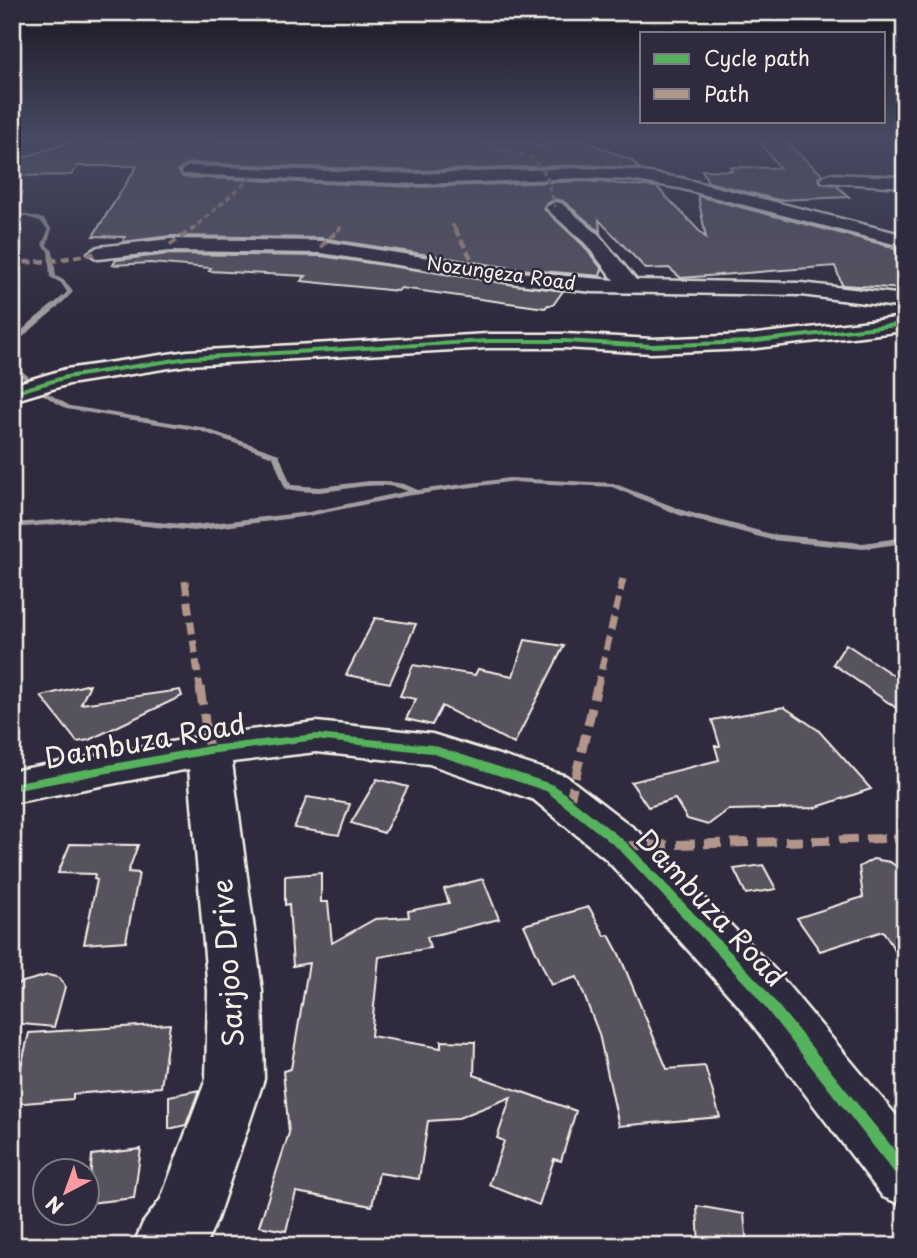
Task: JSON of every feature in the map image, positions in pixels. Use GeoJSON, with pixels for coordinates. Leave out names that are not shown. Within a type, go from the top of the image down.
{"type":"FeatureCollection","features":[{"type":"Feature","properties":{"kind":"street"},"geometry":{"type":"LineString","coordinates":[[745,200],[905,241]]}},
{"type":"Feature","properties":{"kind":"street"},"geometry":{"type":"LineString","coordinates":[[555,207],[592,239],[630,287]]}},
{"type":"Feature","properties":{"kind":"street","name":"Nozungeza Road"},"geometry":{"type":"LineString","coordinates":[[97,253],[170,245],[321,247],[518,278],[593,286],[801,289],[905,302]]}},
{"type":"Feature","properties":{"kind":"street"},"geometry":{"type":"LineString","coordinates":[[12,393],[66,377],[188,358],[488,341],[565,341],[652,346],[748,342],[905,324]]}},
{"type":"Feature","properties":{"kind":"street","name":"Dambuza Road"},"geometry":{"type":"LineString","coordinates":[[12,787],[209,750],[316,737],[432,749],[550,788],[623,846],[757,987],[905,1175]]}},
{"type":"Feature","properties":{"kind":"street","name":"Sarjoo Drive"},"geometry":{"type":"LineString","coordinates":[[166,1246],[185,1219],[235,1080],[235,991],[209,750]]}},
{"type":"Feature","properties":{"kind":"building"},"geometry":{"type":"Polygon","coordinates":[[[116,200],[554,200],[545,205],[544,209],[583,245],[602,269],[600,276],[518,269],[321,238],[170,236],[123,242],[125,237],[93,236],[116,200]]]}},
{"type":"Feature","properties":{"kind":"building"},"geometry":{"type":"Polygon","coordinates":[[[558,200],[669,200],[706,238],[699,200],[712,200],[889,246],[905,256],[905,289],[842,285],[835,266],[681,278],[669,268],[646,269],[599,220],[600,232],[563,201],[558,200]]]}},
{"type":"Feature","properties":{"kind":"building"},"geometry":{"type":"Polygon","coordinates":[[[170,254],[321,256],[563,291],[553,305],[545,308],[401,288],[398,291],[301,281],[306,276],[209,271],[211,268],[150,263],[113,265],[116,260],[170,254]]]}},
{"type":"Feature","properties":{"kind":"building"},"geometry":{"type":"Polygon","coordinates":[[[375,618],[416,624],[390,683],[346,675],[375,618]]]}},
{"type":"Feature","properties":{"kind":"building"},"geometry":{"type":"Polygon","coordinates":[[[525,640],[564,646],[514,744],[442,706],[432,725],[406,719],[416,699],[400,696],[413,665],[475,675],[478,669],[513,676],[525,640]]]}},
{"type":"Feature","properties":{"kind":"building"},"geometry":{"type":"Polygon","coordinates":[[[846,644],[905,683],[905,714],[833,664],[846,644]]]}},
{"type":"Feature","properties":{"kind":"building"},"geometry":{"type":"Polygon","coordinates":[[[90,684],[81,704],[180,690],[182,696],[89,740],[77,742],[41,696],[90,684]]]}},
{"type":"Feature","properties":{"kind":"building"},"geometry":{"type":"Polygon","coordinates":[[[784,707],[818,730],[871,789],[814,808],[728,810],[708,825],[687,819],[675,799],[648,807],[631,782],[719,760],[715,746],[720,746],[712,720],[784,707]]]}},
{"type":"Feature","properties":{"kind":"building"},"geometry":{"type":"Polygon","coordinates":[[[377,779],[408,787],[384,833],[351,823],[377,779]]]}},
{"type":"Feature","properties":{"kind":"building"},"geometry":{"type":"Polygon","coordinates":[[[307,797],[350,804],[339,835],[294,828],[307,797]]]}},
{"type":"Feature","properties":{"kind":"building"},"geometry":{"type":"Polygon","coordinates":[[[70,844],[138,845],[128,872],[139,873],[126,941],[84,944],[97,880],[94,879],[95,874],[58,873],[70,844]]]}},
{"type":"Feature","properties":{"kind":"building"},"geometry":{"type":"Polygon","coordinates":[[[873,859],[890,862],[905,872],[905,967],[883,931],[820,951],[797,918],[863,897],[859,867],[873,859]]]}},
{"type":"Feature","properties":{"kind":"building"},"geometry":{"type":"Polygon","coordinates":[[[763,865],[776,889],[746,894],[734,869],[763,865]]]}},
{"type":"Feature","properties":{"kind":"building"},"geometry":{"type":"Polygon","coordinates":[[[321,873],[321,902],[328,902],[332,943],[375,919],[409,917],[408,911],[449,903],[444,889],[483,879],[499,919],[427,937],[430,948],[379,957],[371,1036],[441,1048],[441,1041],[475,1042],[474,1075],[576,1111],[561,1161],[554,1159],[539,1205],[489,1185],[504,1141],[497,1138],[511,1097],[456,1119],[428,1121],[419,1179],[379,1173],[372,1206],[296,1192],[286,1231],[259,1226],[289,1133],[283,1071],[291,1069],[309,963],[293,966],[289,904],[285,905],[285,876],[321,873]]]}},
{"type":"Feature","properties":{"kind":"building"},"geometry":{"type":"Polygon","coordinates":[[[589,907],[605,936],[609,935],[619,954],[667,1069],[705,1066],[720,1117],[619,1126],[599,1034],[577,977],[551,985],[524,925],[589,907]]]}},
{"type":"Feature","properties":{"kind":"building"},"geometry":{"type":"Polygon","coordinates":[[[48,975],[60,978],[65,987],[54,1027],[12,1023],[12,985],[48,975]]]}},
{"type":"Feature","properties":{"kind":"building"},"geometry":{"type":"Polygon","coordinates":[[[170,1024],[161,1087],[73,1094],[73,1099],[12,1104],[29,1033],[170,1024]]]}},
{"type":"Feature","properties":{"kind":"building"},"geometry":{"type":"Polygon","coordinates":[[[199,1090],[186,1125],[169,1129],[169,1096],[199,1090]]]}},
{"type":"Feature","properties":{"kind":"building"},"geometry":{"type":"Polygon","coordinates":[[[141,1149],[134,1198],[102,1201],[102,1156],[92,1155],[141,1149]]]}},
{"type":"Feature","properties":{"kind":"building"},"geometry":{"type":"Polygon","coordinates":[[[697,1206],[744,1214],[747,1246],[699,1246],[697,1206]]]}},
{"type":"Feature","properties":{"kind":"waterway"},"geometry":{"type":"LineString","coordinates":[[12,212],[42,220],[50,230],[44,245],[50,251],[53,277],[63,282],[70,292],[25,331],[12,347]]}},
{"type":"Feature","properties":{"kind":"waterway"},"geometry":{"type":"LineString","coordinates":[[12,364],[44,393],[68,408],[201,429],[276,456],[288,487],[320,489],[385,483],[416,492]]}},
{"type":"Feature","properties":{"kind":"waterway"},"geometry":{"type":"LineString","coordinates":[[12,526],[97,519],[194,528],[309,514],[406,494],[509,480],[613,485],[682,513],[771,537],[863,546],[905,540]]}},
{"type":"Feature","properties":{"kind":"marked path"},"geometry":{"type":"LineString","coordinates":[[170,245],[187,235],[226,200]]}},
{"type":"Feature","properties":{"kind":"marked path"},"geometry":{"type":"LineString","coordinates":[[553,200],[555,207]]}},
{"type":"Feature","properties":{"kind":"marked path"},"geometry":{"type":"LineString","coordinates":[[452,224],[471,258],[463,268]]}},
{"type":"Feature","properties":{"kind":"marked path"},"geometry":{"type":"LineString","coordinates":[[321,247],[343,225]]}},
{"type":"Feature","properties":{"kind":"marked path"},"geometry":{"type":"LineString","coordinates":[[12,263],[51,261],[98,253]]}},
{"type":"Feature","properties":{"kind":"marked path"},"geometry":{"type":"LineString","coordinates":[[569,804],[623,579]]}},
{"type":"Feature","properties":{"kind":"marked path"},"geometry":{"type":"LineString","coordinates":[[185,581],[209,750]]}},
{"type":"Feature","properties":{"kind":"marked path"},"geometry":{"type":"LineString","coordinates":[[623,846],[905,838]]}},
{"type":"Feature","properties":{"kind":"cycle path"},"geometry":{"type":"LineString","coordinates":[[12,393],[66,377],[188,358],[488,341],[565,341],[652,346],[748,342],[905,324]]}},
{"type":"Feature","properties":{"kind":"cycle path"},"geometry":{"type":"LineString","coordinates":[[12,787],[209,750],[316,737],[432,749],[550,788],[623,846],[756,987],[905,1175]]}}]}
